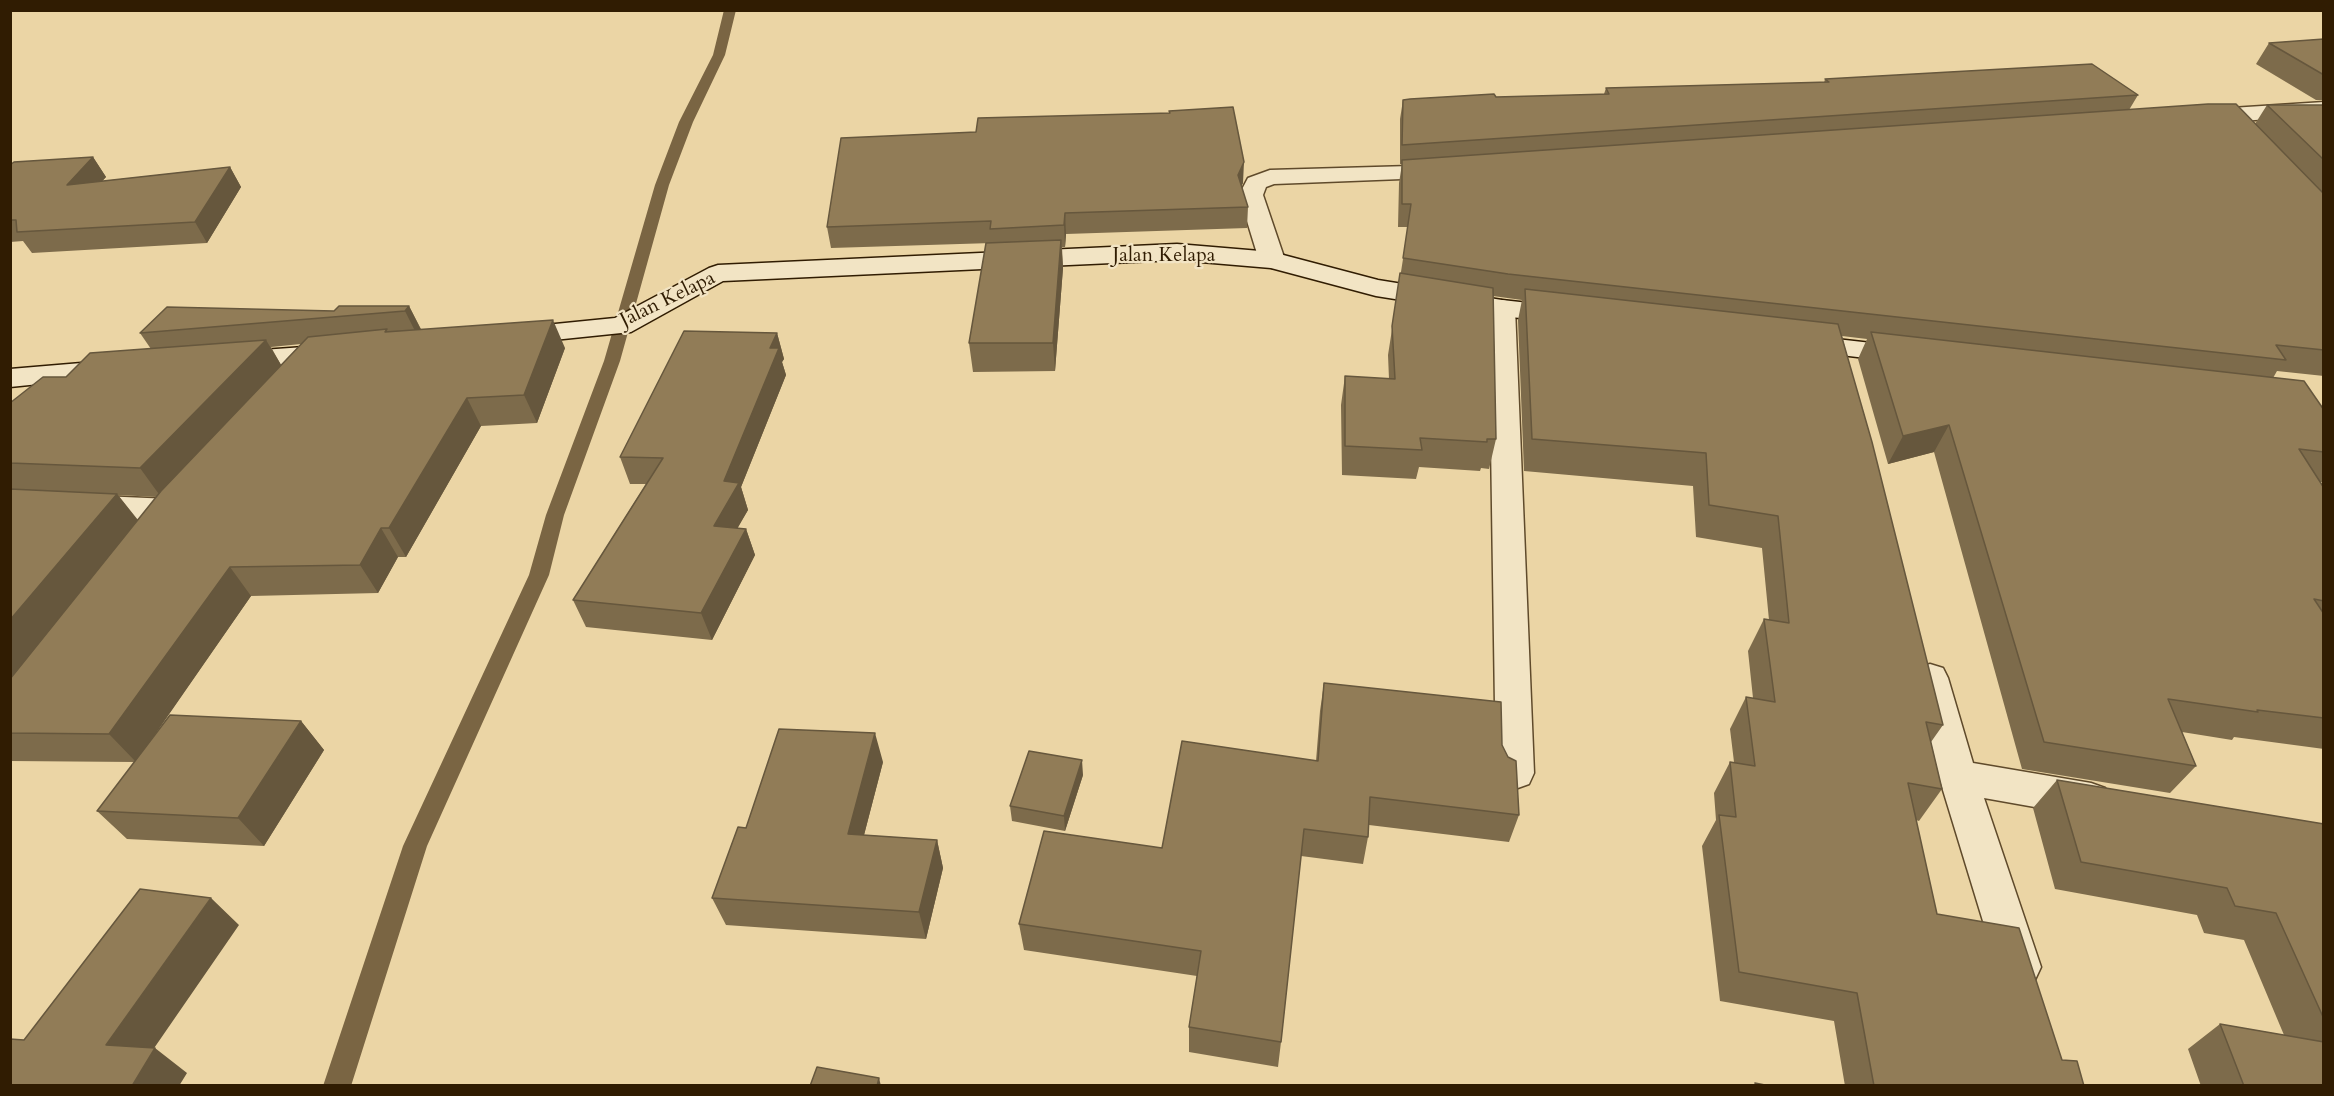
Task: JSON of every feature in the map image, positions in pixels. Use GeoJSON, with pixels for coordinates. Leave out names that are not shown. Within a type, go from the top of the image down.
{"type":"FeatureCollection","features":[{"type":"Feature","properties":{"kind":"street"},"geometry":{"type":"LineString","coordinates":[[2179,119],[2324,108]]}},
{"type":"Feature","properties":{"kind":"street"},"geometry":{"type":"LineString","coordinates":[[2227,115],[2246,135]]}},
{"type":"Feature","properties":{"kind":"street"},"geometry":{"type":"LineString","coordinates":[[1272,260],[1251,195],[1256,183],[1270,177],[1464,171]]}},
{"type":"Feature","properties":{"kind":"street","name":"Jalan Kelapa"},"geometry":{"type":"LineString","coordinates":[[491,339],[621,326],[718,273],[1177,252],[1272,260],[1376,288],[1502,308],[1594,319]]}},
{"type":"Feature","properties":{"kind":"street"},"geometry":{"type":"LineString","coordinates":[[1502,308],[1515,773]]}},
{"type":"Feature","properties":{"kind":"street"},"geometry":{"type":"LineString","coordinates":[[1780,340],[1843,364],[1931,358]]}},
{"type":"Feature","properties":{"kind":"street"},"geometry":{"type":"LineString","coordinates":[[206,363],[361,351]]}},
{"type":"Feature","properties":{"kind":"street"},"geometry":{"type":"LineString","coordinates":[[290,381],[314,355]]}},
{"type":"Feature","properties":{"kind":"street"},"geometry":{"type":"LineString","coordinates":[[10,378],[146,367]]}},
{"type":"Feature","properties":{"kind":"street"},"geometry":{"type":"LineString","coordinates":[[44,404],[86,371]]}},
{"type":"Feature","properties":{"kind":"street"},"geometry":{"type":"LineString","coordinates":[[10,503],[178,502],[148,538]]}},
{"type":"Feature","properties":{"kind":"street"},"geometry":{"type":"LineString","coordinates":[[1920,642],[1958,777],[2028,994]]}},
{"type":"Feature","properties":{"kind":"street"},"geometry":{"type":"LineString","coordinates":[[1958,777],[2123,805]]}},
{"type":"Feature","properties":{"kind":"building"},"geometry":{"type":"Polygon","coordinates":[[[2324,39],[2324,75],[2269,43],[2324,39]]]}},
{"type":"Feature","properties":{"kind":"building"},"geometry":{"type":"Polygon","coordinates":[[[2092,64],[2138,95],[1402,145],[1403,100],[1410,99],[1494,94],[1496,97],[1609,94],[1606,88],[1829,82],[1825,79],[2092,64]]]}},
{"type":"Feature","properties":{"kind":"building"},"geometry":{"type":"Polygon","coordinates":[[[2208,104],[2236,104],[2324,194],[2324,350],[2276,345],[2286,360],[1508,274],[1403,258],[1411,204],[1402,204],[1402,160],[2208,104]]]}},
{"type":"Feature","properties":{"kind":"building"},"geometry":{"type":"Polygon","coordinates":[[[2267,105],[2324,105],[2324,160],[2267,105]]]}},
{"type":"Feature","properties":{"kind":"building"},"geometry":{"type":"Polygon","coordinates":[[[1233,107],[1244,162],[1238,175],[1248,207],[1065,213],[1064,225],[990,229],[991,221],[827,227],[841,138],[976,132],[978,118],[1170,113],[1169,111],[1233,107]]]}},
{"type":"Feature","properties":{"kind":"building"},"geometry":{"type":"Polygon","coordinates":[[[93,157],[67,185],[230,167],[195,222],[17,232],[16,220],[10,220],[10,165],[14,162],[93,157]]]}},
{"type":"Feature","properties":{"kind":"building"},"geometry":{"type":"Polygon","coordinates":[[[1061,240],[1053,343],[969,343],[986,243],[1061,240]]]}},
{"type":"Feature","properties":{"kind":"building"},"geometry":{"type":"Polygon","coordinates":[[[1400,273],[1493,288],[1496,439],[1487,439],[1487,442],[1420,438],[1422,450],[1345,446],[1345,376],[1395,379],[1392,326],[1400,273]]]}},
{"type":"Feature","properties":{"kind":"building"},"geometry":{"type":"Polygon","coordinates":[[[1525,289],[1838,324],[1872,442],[1943,725],[1926,722],[1942,789],[1908,783],[1937,914],[2019,928],[2062,1060],[2077,1061],[2084,1086],[1874,1086],[1857,993],[1739,972],[1719,815],[1736,817],[1730,762],[1755,766],[1746,697],[1775,702],[1764,619],[1789,623],[1778,516],[1709,505],[1706,453],[1532,439],[1525,289]]]}},
{"type":"Feature","properties":{"kind":"building"},"geometry":{"type":"Polygon","coordinates":[[[339,306],[409,306],[405,311],[140,333],[167,307],[334,311],[339,306]]]}},
{"type":"Feature","properties":{"kind":"building"},"geometry":{"type":"Polygon","coordinates":[[[553,320],[524,395],[467,398],[389,528],[381,528],[360,565],[230,567],[109,734],[10,733],[10,679],[161,491],[308,337],[387,329],[385,332],[553,320]]]}},
{"type":"Feature","properties":{"kind":"building"},"geometry":{"type":"Polygon","coordinates":[[[684,331],[777,333],[770,348],[779,348],[724,481],[739,483],[714,526],[746,529],[701,613],[573,600],[663,458],[620,457],[684,331]]]}},
{"type":"Feature","properties":{"kind":"building"},"geometry":{"type":"Polygon","coordinates":[[[1871,332],[2304,381],[2324,410],[2324,452],[2299,449],[2324,488],[2324,601],[2314,599],[2324,614],[2324,718],[2257,710],[2258,712],[2168,699],[2196,766],[2044,742],[1949,425],[1903,436],[1871,332]]]}},
{"type":"Feature","properties":{"kind":"building"},"geometry":{"type":"Polygon","coordinates":[[[266,340],[140,468],[10,463],[10,403],[43,377],[66,377],[90,353],[266,340]]]}},
{"type":"Feature","properties":{"kind":"building"},"geometry":{"type":"Polygon","coordinates":[[[10,489],[117,494],[10,620],[10,489]]]}},
{"type":"Feature","properties":{"kind":"building"},"geometry":{"type":"Polygon","coordinates":[[[1324,683],[1501,702],[1502,745],[1508,757],[1516,761],[1519,815],[1370,797],[1368,837],[1304,829],[1281,1042],[1189,1027],[1201,951],[1019,924],[1044,831],[1162,848],[1182,741],[1318,761],[1324,683]]]}},
{"type":"Feature","properties":{"kind":"building"},"geometry":{"type":"Polygon","coordinates":[[[170,715],[301,721],[238,818],[97,811],[170,715]]]}},
{"type":"Feature","properties":{"kind":"building"},"geometry":{"type":"Polygon","coordinates":[[[779,729],[875,733],[848,834],[937,840],[919,912],[712,898],[738,827],[746,828],[779,729]]]}},
{"type":"Feature","properties":{"kind":"building"},"geometry":{"type":"Polygon","coordinates":[[[1029,751],[1082,760],[1064,816],[1010,806],[1029,751]]]}},
{"type":"Feature","properties":{"kind":"building"},"geometry":{"type":"Polygon","coordinates":[[[2057,780],[2324,824],[2324,1019],[2276,913],[2235,906],[2227,888],[2081,862],[2057,780]]]}},
{"type":"Feature","properties":{"kind":"building"},"geometry":{"type":"Polygon","coordinates":[[[140,889],[211,898],[106,1045],[155,1048],[132,1086],[10,1086],[10,1039],[24,1040],[140,889]]]}},
{"type":"Feature","properties":{"kind":"building"},"geometry":{"type":"Polygon","coordinates":[[[2220,1024],[2324,1042],[2324,1086],[2244,1086],[2220,1024]]]}},
{"type":"Feature","properties":{"kind":"building"},"geometry":{"type":"Polygon","coordinates":[[[817,1067],[879,1078],[877,1086],[810,1086],[817,1067]]]}},
{"type":"Feature","properties":{"kind":"waterway"},"geometry":{"type":"LineString","coordinates":[[337,1086],[415,846],[539,575],[555,515],[612,361],[662,185],[686,122],[719,55],[730,10]]}}]}
